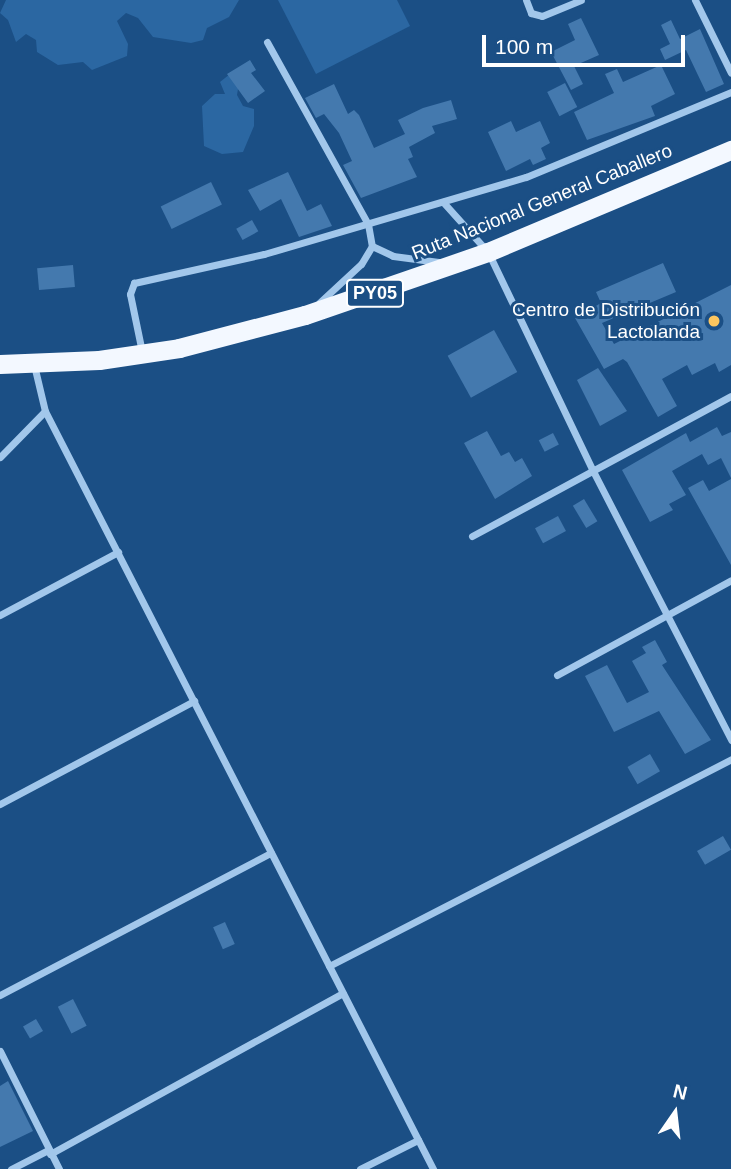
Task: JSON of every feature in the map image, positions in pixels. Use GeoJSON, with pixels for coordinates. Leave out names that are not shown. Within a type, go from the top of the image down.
{"type":"FeatureCollection","features":[{"type":"Feature","properties":{"kind":"highway","name":"Ruta Nacional General Caballero"},"geometry":{"type":"LineString","coordinates":[[0,364],[142,354],[305,315],[488,252],[731,150]]}},
{"type":"Feature","properties":{"kind":"street"},"geometry":{"type":"LineString","coordinates":[[526,0],[531,12],[542,16],[581,0]]}},
{"type":"Feature","properties":{"kind":"street"},"geometry":{"type":"LineString","coordinates":[[695,0],[731,73]]}},
{"type":"Feature","properties":{"kind":"street"},"geometry":{"type":"LineString","coordinates":[[267,42],[368,224],[373,246]]}},
{"type":"Feature","properties":{"kind":"street"},"geometry":{"type":"LineString","coordinates":[[142,354],[130,295],[134,283],[368,224],[526,177],[731,92]]}},
{"type":"Feature","properties":{"kind":"street"},"geometry":{"type":"LineString","coordinates":[[443,202],[488,252],[592,469],[731,740]]}},
{"type":"Feature","properties":{"kind":"street"},"geometry":{"type":"LineString","coordinates":[[373,246],[393,256],[458,263]]}},
{"type":"Feature","properties":{"kind":"street"},"geometry":{"type":"LineString","coordinates":[[305,315],[344,282],[373,246]]}},
{"type":"Feature","properties":{"kind":"street"},"geometry":{"type":"LineString","coordinates":[[33,362],[45,411],[433,1169]]}},
{"type":"Feature","properties":{"kind":"street"},"geometry":{"type":"LineString","coordinates":[[472,536],[731,396]]}},
{"type":"Feature","properties":{"kind":"street"},"geometry":{"type":"LineString","coordinates":[[0,457],[45,411]]}},
{"type":"Feature","properties":{"kind":"street"},"geometry":{"type":"LineString","coordinates":[[0,615],[118,552]]}},
{"type":"Feature","properties":{"kind":"street"},"geometry":{"type":"LineString","coordinates":[[557,675],[731,580]]}},
{"type":"Feature","properties":{"kind":"street"},"geometry":{"type":"LineString","coordinates":[[0,804],[194,701]]}},
{"type":"Feature","properties":{"kind":"street"},"geometry":{"type":"LineString","coordinates":[[329,966],[731,759]]}},
{"type":"Feature","properties":{"kind":"street"},"geometry":{"type":"LineString","coordinates":[[0,995],[271,853]]}},
{"type":"Feature","properties":{"kind":"street"},"geometry":{"type":"LineString","coordinates":[[10,1169],[49,1152],[343,993]]}},
{"type":"Feature","properties":{"kind":"street"},"geometry":{"type":"LineString","coordinates":[[0,1051],[59,1169]]}},
{"type":"Feature","properties":{"kind":"street"},"geometry":{"type":"LineString","coordinates":[[360,1169],[418,1140]]}},
{"type":"Feature","properties":{"kind":"shaded area"},"geometry":{"type":"Polygon","coordinates":[[[6,0],[239,0],[229,17],[207,28],[203,40],[191,43],[153,37],[138,18],[126,13],[117,21],[128,44],[127,56],[92,70],[83,62],[58,65],[37,52],[36,40],[26,34],[16,42],[8,20],[0,13],[6,0]]]}},
{"type":"Feature","properties":{"kind":"shaded area"},"geometry":{"type":"Polygon","coordinates":[[[278,0],[397,0],[410,26],[316,74],[278,0]]]}},
{"type":"Feature","properties":{"kind":"shaded area"},"geometry":{"type":"Polygon","coordinates":[[[230,74],[239,83],[237,95],[243,106],[254,109],[254,126],[243,152],[222,154],[204,146],[202,106],[215,94],[225,94],[220,82],[230,74]]]}},
{"type":"Feature","properties":{"kind":"building"},"geometry":{"type":"Polygon","coordinates":[[[581,18],[599,55],[574,66],[583,84],[571,90],[551,52],[575,40],[568,24],[581,18]]]}},
{"type":"Feature","properties":{"kind":"building"},"geometry":{"type":"Polygon","coordinates":[[[671,20],[680,39],[700,29],[724,84],[706,92],[686,50],[665,60],[660,49],[670,44],[661,25],[671,20]]]}},
{"type":"Feature","properties":{"kind":"building"},"geometry":{"type":"Polygon","coordinates":[[[250,60],[256,70],[251,73],[265,91],[248,103],[227,74],[250,60]]]}},
{"type":"Feature","properties":{"kind":"building"},"geometry":{"type":"Polygon","coordinates":[[[661,65],[675,94],[651,106],[655,116],[587,140],[574,112],[614,93],[605,74],[617,69],[623,82],[661,65]]]}},
{"type":"Feature","properties":{"kind":"building"},"geometry":{"type":"Polygon","coordinates":[[[565,83],[577,107],[559,116],[547,92],[565,83]]]}},
{"type":"Feature","properties":{"kind":"building"},"geometry":{"type":"Polygon","coordinates":[[[334,84],[348,114],[354,110],[359,115],[374,148],[405,134],[398,120],[423,108],[451,100],[457,119],[432,126],[435,133],[409,147],[413,157],[408,159],[417,177],[361,198],[343,165],[352,161],[339,133],[324,114],[316,118],[305,98],[334,84]]]}},
{"type":"Feature","properties":{"kind":"building"},"geometry":{"type":"Polygon","coordinates":[[[511,121],[516,132],[540,121],[550,143],[541,148],[546,159],[533,165],[530,159],[506,171],[488,132],[511,121]]]}},
{"type":"Feature","properties":{"kind":"building"},"geometry":{"type":"Polygon","coordinates":[[[288,172],[307,211],[321,204],[332,226],[299,237],[281,199],[260,211],[248,190],[288,172]]]}},
{"type":"Feature","properties":{"kind":"building"},"geometry":{"type":"Polygon","coordinates":[[[211,182],[222,204],[172,229],[161,207],[211,182]]]}},
{"type":"Feature","properties":{"kind":"building"},"geometry":{"type":"Polygon","coordinates":[[[252,220],[258,231],[243,240],[236,229],[252,220]]]}},
{"type":"Feature","properties":{"kind":"building"},"geometry":{"type":"Polygon","coordinates":[[[663,263],[676,292],[602,323],[614,344],[731,285],[731,365],[719,372],[715,363],[692,375],[687,365],[662,379],[677,406],[658,417],[627,362],[623,359],[604,369],[575,318],[601,303],[596,292],[663,263]]]}},
{"type":"Feature","properties":{"kind":"building"},"geometry":{"type":"Polygon","coordinates":[[[73,265],[75,287],[39,290],[37,268],[73,265]]]}},
{"type":"Feature","properties":{"kind":"building"},"geometry":{"type":"Polygon","coordinates":[[[494,330],[517,372],[471,398],[448,356],[494,330]]]}},
{"type":"Feature","properties":{"kind":"building"},"geometry":{"type":"Polygon","coordinates":[[[598,368],[627,411],[600,426],[577,380],[598,368]]]}},
{"type":"Feature","properties":{"kind":"building"},"geometry":{"type":"Polygon","coordinates":[[[717,427],[722,436],[731,432],[731,478],[721,458],[708,465],[702,454],[672,471],[686,495],[669,504],[673,510],[650,522],[622,470],[686,433],[690,442],[717,427]]]}},
{"type":"Feature","properties":{"kind":"building"},"geometry":{"type":"Polygon","coordinates":[[[487,431],[501,456],[509,452],[515,462],[522,458],[532,476],[495,499],[464,443],[487,431]]]}},
{"type":"Feature","properties":{"kind":"building"},"geometry":{"type":"Polygon","coordinates":[[[553,433],[559,445],[545,452],[539,440],[553,433]]]}},
{"type":"Feature","properties":{"kind":"building"},"geometry":{"type":"Polygon","coordinates":[[[731,479],[731,565],[688,488],[703,480],[709,491],[731,479]]]}},
{"type":"Feature","properties":{"kind":"building"},"geometry":{"type":"Polygon","coordinates":[[[584,499],[597,521],[586,528],[573,506],[584,499]]]}},
{"type":"Feature","properties":{"kind":"building"},"geometry":{"type":"Polygon","coordinates":[[[558,516],[566,531],[543,543],[535,528],[558,516]]]}},
{"type":"Feature","properties":{"kind":"building"},"geometry":{"type":"Polygon","coordinates":[[[655,640],[667,662],[662,665],[711,740],[685,754],[659,711],[614,732],[585,676],[607,665],[627,703],[649,692],[632,661],[646,653],[642,647],[655,640]]]}},
{"type":"Feature","properties":{"kind":"building"},"geometry":{"type":"Polygon","coordinates":[[[650,754],[660,771],[637,784],[627,767],[650,754]]]}},
{"type":"Feature","properties":{"kind":"building"},"geometry":{"type":"Polygon","coordinates":[[[723,836],[731,850],[705,865],[697,851],[723,836]]]}},
{"type":"Feature","properties":{"kind":"building"},"geometry":{"type":"Polygon","coordinates":[[[225,922],[235,944],[223,949],[213,927],[225,922]]]}},
{"type":"Feature","properties":{"kind":"building"},"geometry":{"type":"Polygon","coordinates":[[[73,999],[87,1026],[71,1033],[58,1007],[73,999]]]}},
{"type":"Feature","properties":{"kind":"building"},"geometry":{"type":"Polygon","coordinates":[[[36,1019],[43,1031],[30,1039],[23,1026],[36,1019]]]}},
{"type":"Feature","properties":{"kind":"building"},"geometry":{"type":"Polygon","coordinates":[[[8,1081],[33,1131],[0,1147],[0,1086],[8,1081]]]}},
{"type":"Feature","properties":{"kind":"place","name":"Centro de Distribución Lactolanda"},"geometry":{"type":"Point","coordinates":[714,321]}}]}
